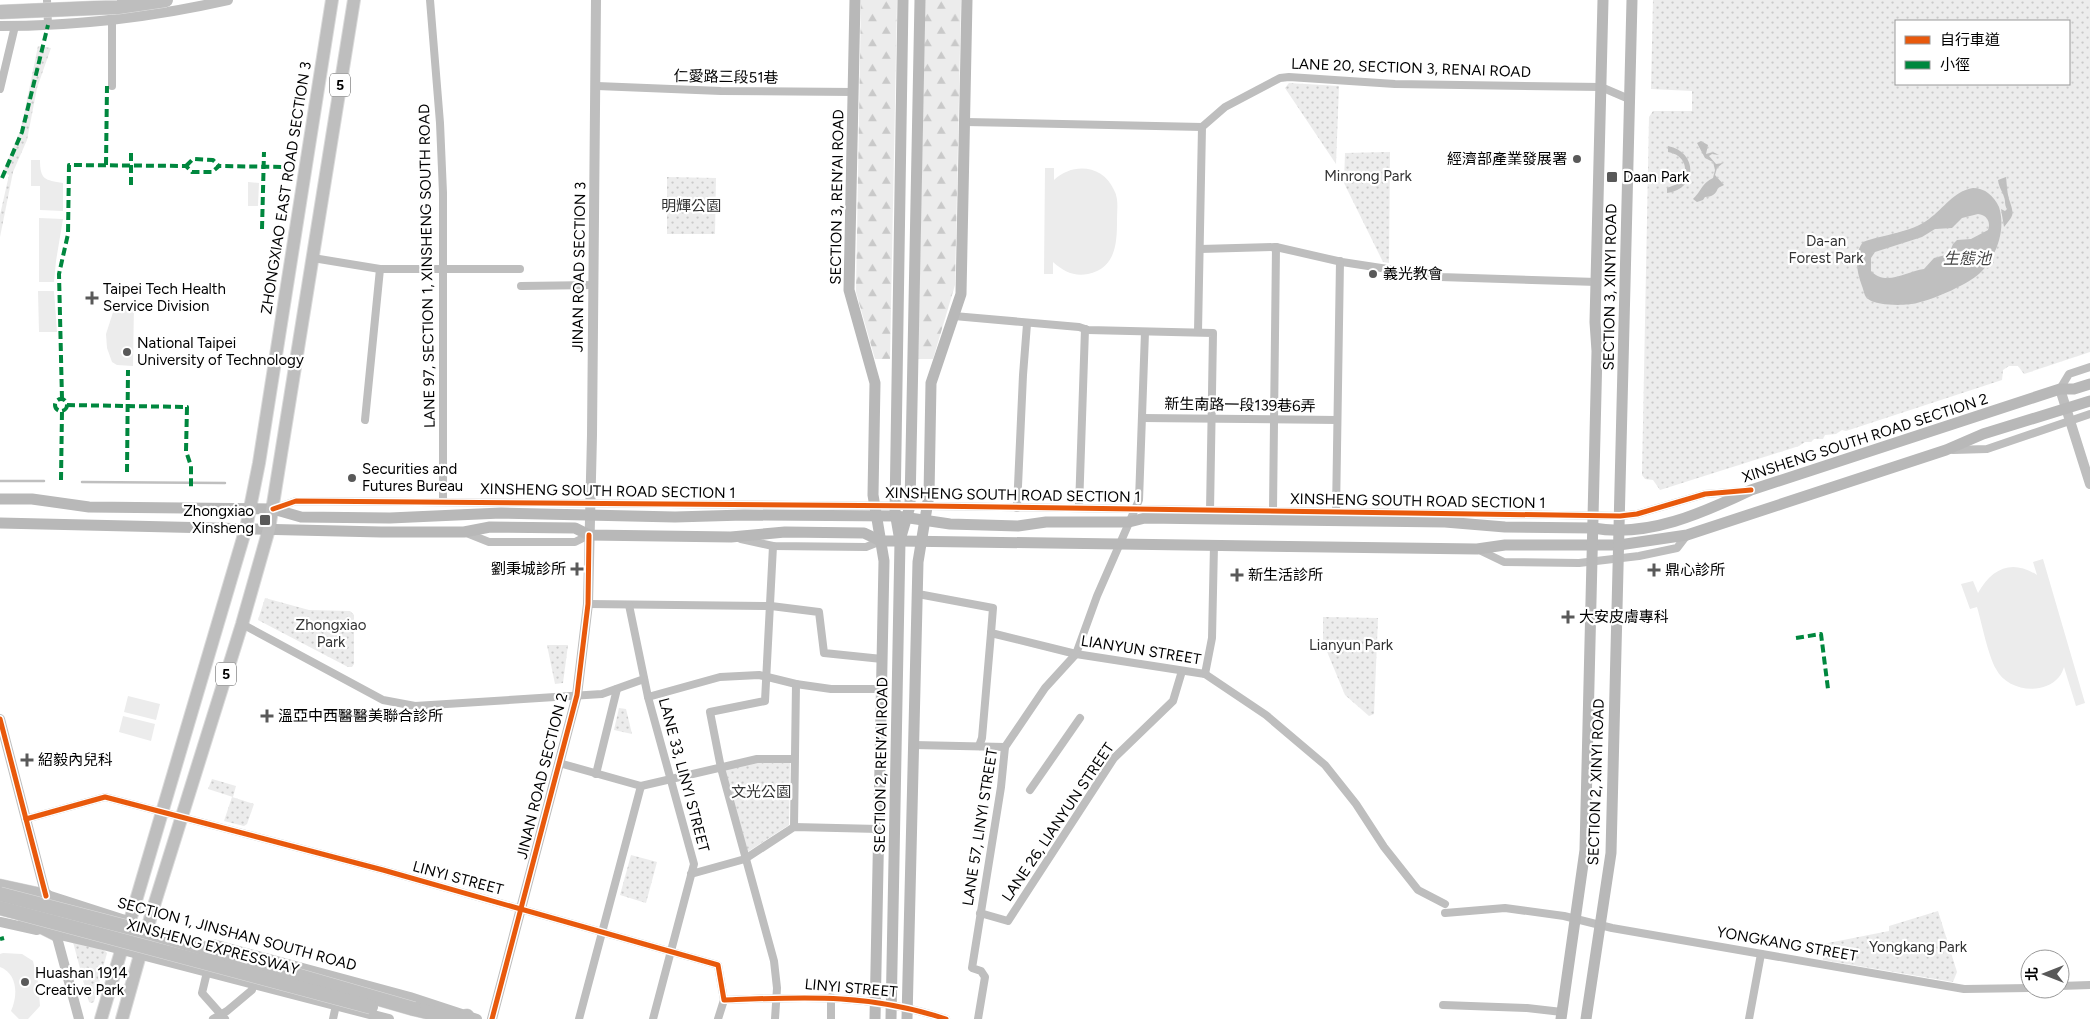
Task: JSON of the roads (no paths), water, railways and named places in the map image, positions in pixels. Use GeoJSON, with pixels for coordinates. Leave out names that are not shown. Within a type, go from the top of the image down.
{"type":"FeatureCollection","features":[{"type":"Feature","properties":{"kind":"highway"},"geometry":{"type":"LineString","coordinates":[[0,12],[118,7],[166,0]]}},
{"type":"Feature","properties":{"kind":"highway"},"geometry":{"type":"LineString","coordinates":[[0,886],[46,896]]}},
{"type":"Feature","properties":{"kind":"highway","name":"XINSHENG EXPRESSWAY"},"geometry":{"type":"LineString","coordinates":[[0,894],[154,934],[414,1015]]}},
{"type":"Feature","properties":{"kind":"highway","name":"XINSHENG EXPRESSWAY"},"geometry":{"type":"LineString","coordinates":[[0,908],[414,1015]]}},
{"type":"Feature","properties":{"kind":"highway"},"geometry":{"type":"LineString","coordinates":[[0,913],[36,924],[56,934]]}},
{"type":"Feature","properties":{"kind":"highway"},"geometry":{"type":"LineString","coordinates":[[414,1015],[457,1019],[472,1017]]}},
{"type":"Feature","properties":{"kind":"main road","name":"ZHONGXIAO EAST ROAD SECTION 3"},"geometry":{"type":"LineString","coordinates":[[246,528],[332,0]]}},
{"type":"Feature","properties":{"kind":"main road","name":"5"},"geometry":{"type":"LineString","coordinates":[[122,1019],[148,926],[242,624],[269,529],[354,0]]}},
{"type":"Feature","properties":{"kind":"main road","name":"SECTION 3, REN’AI ROAD"},"geometry":{"type":"LineString","coordinates":[[855,0],[849,290],[875,383],[873,495],[881,541]]}},
{"type":"Feature","properties":{"kind":"main road"},"geometry":{"type":"LineString","coordinates":[[895,511],[903,0]]}},
{"type":"Feature","properties":{"kind":"main road"},"geometry":{"type":"LineString","coordinates":[[900,541],[909,512],[920,0]]}},
{"type":"Feature","properties":{"kind":"main road"},"geometry":{"type":"LineString","coordinates":[[907,1013],[918,562],[930,495],[931,383],[961,294],[967,0]]}},
{"type":"Feature","properties":{"kind":"main road","name":"SECTION 3, XINYI ROAD"},"geometry":{"type":"LineString","coordinates":[[1593,546],[1603,0]]}},
{"type":"Feature","properties":{"kind":"main road","name":"SECTION 3, XINYI ROAD"},"geometry":{"type":"LineString","coordinates":[[1619,545],[1632,0]]}},
{"type":"Feature","properties":{"kind":"main road","name":"XINSHENG SOUTH ROAD SECTION 2"},"geometry":{"type":"LineString","coordinates":[[1593,528],[1619,530],[1644,528],[1707,511],[1751,490],[2060,389],[2074,389],[2090,384]]}},
{"type":"Feature","properties":{"kind":"main road"},"geometry":{"type":"LineString","coordinates":[[0,523],[464,532],[490,528],[575,528],[589,535],[732,537],[785,532],[864,533],[881,541],[921,542],[1477,549],[1505,545],[1619,545],[1687,535],[1946,450],[1983,434],[2090,401]]}},
{"type":"Feature","properties":{"kind":"main road","name":"XINSHENG SOUTH ROAD SECTION 1"},"geometry":{"type":"LineString","coordinates":[[0,499],[32,499],[89,507],[273,509],[301,517],[390,518],[589,509],[674,517],[895,511],[926,513],[950,524],[1018,526],[1132,515],[1145,518],[1445,522],[1505,527],[1593,528]]}},
{"type":"Feature","properties":{"kind":"main road","name":"SECTION 2, REN’AI ROAD"},"geometry":{"type":"LineString","coordinates":[[891,1019],[900,541],[895,511]]}},
{"type":"Feature","properties":{"kind":"main road","name":"5"},"geometry":{"type":"LineString","coordinates":[[101,1019],[246,528]]}},
{"type":"Feature","properties":{"kind":"main road","name":"SECTION 2, REN’AI ROAD"},"geometry":{"type":"LineString","coordinates":[[875,1019],[884,561],[881,541]]}},
{"type":"Feature","properties":{"kind":"main road","name":"SECTION 2, XINYI ROAD"},"geometry":{"type":"LineString","coordinates":[[1586,1019],[1611,853],[1616,580],[1619,545]]}},
{"type":"Feature","properties":{"kind":"main road","name":"SECTION 2, XINYI ROAD"},"geometry":{"type":"LineString","coordinates":[[1561,1016],[1585,850],[1593,546]]}},
{"type":"Feature","properties":{"kind":"street"},"geometry":{"type":"LineString","coordinates":[[47,0],[48,26]]}},
{"type":"Feature","properties":{"kind":"street"},"geometry":{"type":"LineString","coordinates":[[0,26],[48,26],[112,20],[177,11],[228,0]]}},
{"type":"Feature","properties":{"kind":"street","name":"LANE 97, SECTION 1, XINSHENG SOUTH ROAD"},"geometry":{"type":"LineString","coordinates":[[430,0],[440,122],[443,269],[443,502]]}},
{"type":"Feature","properties":{"kind":"street","name":"JINAN ROAD SECTION 3"},"geometry":{"type":"LineString","coordinates":[[589,535],[597,86],[596,0]]}},
{"type":"Feature","properties":{"kind":"street"},"geometry":{"type":"LineString","coordinates":[[112,20],[112,86]]}},
{"type":"Feature","properties":{"kind":"street"},"geometry":{"type":"LineString","coordinates":[[0,89],[15,26]]}},
{"type":"Feature","properties":{"kind":"street","name":"LANE 20, SECTION 3, RENAI ROAD"},"geometry":{"type":"LineString","coordinates":[[1202,127],[1225,107],[1280,78],[1395,84],[1601,88],[1629,99]]}},
{"type":"Feature","properties":{"kind":"street","name":"仁愛路三段51巷"},"geometry":{"type":"LineString","coordinates":[[597,86],[731,92],[854,92]]}},
{"type":"Feature","properties":{"kind":"street"},"geometry":{"type":"LineString","coordinates":[[965,122],[1202,127],[1198,332]]}},
{"type":"Feature","properties":{"kind":"street"},"geometry":{"type":"LineString","coordinates":[[1200,249],[1276,247],[1391,270],[1457,278],[1597,282]]}},
{"type":"Feature","properties":{"kind":"street"},"geometry":{"type":"LineString","coordinates":[[1273,512],[1276,247]]}},
{"type":"Feature","properties":{"kind":"street"},"geometry":{"type":"LineString","coordinates":[[314,258],[380,270],[520,269]]}},
{"type":"Feature","properties":{"kind":"street"},"geometry":{"type":"LineString","coordinates":[[1336,512],[1340,261]]}},
{"type":"Feature","properties":{"kind":"street"},"geometry":{"type":"LineString","coordinates":[[365,420],[380,270]]}},
{"type":"Feature","properties":{"kind":"street"},"geometry":{"type":"LineString","coordinates":[[521,286],[594,285]]}},
{"type":"Feature","properties":{"kind":"street"},"geometry":{"type":"LineString","coordinates":[[954,316],[1085,329],[1213,333],[1210,511]]}},
{"type":"Feature","properties":{"kind":"street"},"geometry":{"type":"LineString","coordinates":[[1017,508],[1027,324]]}},
{"type":"Feature","properties":{"kind":"street"},"geometry":{"type":"LineString","coordinates":[[1079,508],[1085,329]]}},
{"type":"Feature","properties":{"kind":"street"},"geometry":{"type":"LineString","coordinates":[[1076,654],[1097,596],[1139,500],[1145,332]]}},
{"type":"Feature","properties":{"kind":"street","name":"XINSHENG SOUTH ROAD SECTION 2"},"geometry":{"type":"LineString","coordinates":[[2060,389],[2069,374],[2090,367]]}},
{"type":"Feature","properties":{"kind":"street"},"geometry":{"type":"LineString","coordinates":[[2060,389],[2090,484]]}},
{"type":"Feature","properties":{"kind":"street"},"geometry":{"type":"LineString","coordinates":[[1946,450],[1987,449],[2090,414]]}},
{"type":"Feature","properties":{"kind":"street","name":"新生南路一段139巷6弄"},"geometry":{"type":"LineString","coordinates":[[1142,418],[1337,420]]}},
{"type":"Feature","properties":{"kind":"street","name":"XINSHENG SOUTH ROAD SECTION 1"},"geometry":{"type":"LineString","coordinates":[[926,513],[1017,508],[1079,508],[1132,515],[1210,511],[1620,516],[1637,514],[1705,494],[1751,490]]}},
{"type":"Feature","properties":{"kind":"street","name":"XINSHENG SOUTH ROAD SECTION 1"},"geometry":{"type":"LineString","coordinates":[[273,509],[296,501],[443,502],[589,509]]}},
{"type":"Feature","properties":{"kind":"street","name":"JINAN ROAD SECTION 2"},"geometry":{"type":"LineString","coordinates":[[492,1019],[577,695],[588,604],[589,535]]}},
{"type":"Feature","properties":{"kind":"street"},"geometry":{"type":"LineString","coordinates":[[1477,549],[1504,562],[1592,562],[1677,548],[1687,535]]}},
{"type":"Feature","properties":{"kind":"street"},"geometry":{"type":"LineString","coordinates":[[732,537],[773,546],[866,547],[881,541]]}},
{"type":"Feature","properties":{"kind":"street"},"geometry":{"type":"LineString","coordinates":[[1205,674],[1212,638],[1214,545]]}},
{"type":"Feature","properties":{"kind":"street"},"geometry":{"type":"LineString","coordinates":[[773,546],[765,701],[710,712],[721,768],[774,962],[778,988],[775,1019]]}},
{"type":"Feature","properties":{"kind":"street"},"geometry":{"type":"LineString","coordinates":[[918,594],[993,608],[982,738],[979,746]]}},
{"type":"Feature","properties":{"kind":"street"},"geometry":{"type":"LineString","coordinates":[[588,604],[771,606],[819,612],[824,653],[882,659]]}},
{"type":"Feature","properties":{"kind":"street","name":"LANE 33, LINYI STREET"},"geometry":{"type":"LineString","coordinates":[[629,605],[648,697],[694,864],[653,1019]]}},
{"type":"Feature","properties":{"kind":"street"},"geometry":{"type":"LineString","coordinates":[[242,624],[383,700],[404,705],[415,706],[602,694],[644,679]]}},
{"type":"Feature","properties":{"kind":"street","name":"LIANYUN STREET"},"geometry":{"type":"LineString","coordinates":[[991,633],[1076,654],[1205,674],[1266,714],[1302,743],[1331,771],[1418,890],[1445,904]]}},
{"type":"Feature","properties":{"kind":"street","name":"LANE 57, LINYI STREET"},"geometry":{"type":"LineString","coordinates":[[978,1019],[985,977],[981,971],[972,968],[1001,787],[1005,747],[1045,688],[1076,654]]}},
{"type":"Feature","properties":{"kind":"street","name":"LANE 26, LIANYUN STREET"},"geometry":{"type":"LineString","coordinates":[[980,913],[1008,921],[1114,758],[1173,702],[1182,671]]}},
{"type":"Feature","properties":{"kind":"street"},"geometry":{"type":"LineString","coordinates":[[648,697],[720,677],[759,675],[796,684],[831,689],[881,688]]}},
{"type":"Feature","properties":{"kind":"street"},"geometry":{"type":"LineString","coordinates":[[794,827],[796,684]]}},
{"type":"Feature","properties":{"kind":"street"},"geometry":{"type":"LineString","coordinates":[[596,774],[617,689]]}},
{"type":"Feature","properties":{"kind":"street"},"geometry":{"type":"LineString","coordinates":[[1030,790],[1080,718]]}},
{"type":"Feature","properties":{"kind":"street"},"geometry":{"type":"LineString","coordinates":[[0,719],[79,1019]]}},
{"type":"Feature","properties":{"kind":"street"},"geometry":{"type":"LineString","coordinates":[[914,745],[1005,747]]}},
{"type":"Feature","properties":{"kind":"street"},"geometry":{"type":"LineString","coordinates":[[559,763],[640,786],[757,758],[794,759]]}},
{"type":"Feature","properties":{"kind":"street"},"geometry":{"type":"LineString","coordinates":[[579,1019],[640,786]]}},
{"type":"Feature","properties":{"kind":"street","name":"LINYI STREET"},"geometry":{"type":"LineString","coordinates":[[26,819],[105,796],[521,908],[718,965],[724,1000],[831,997],[892,1004],[907,1013],[946,1019]]}},
{"type":"Feature","properties":{"kind":"street"},"geometry":{"type":"LineString","coordinates":[[691,874],[745,859],[794,827],[878,829]]}},
{"type":"Feature","properties":{"kind":"street","name":"SECTION 1, JINSHAN SOUTH ROAD"},"geometry":{"type":"LineString","coordinates":[[0,879],[28,887],[46,896],[130,922],[410,997],[472,1017]]}},
{"type":"Feature","properties":{"kind":"street"},"geometry":{"type":"LineString","coordinates":[[1445,913],[1505,908],[1576,919],[1600,926]]}},
{"type":"Feature","properties":{"kind":"street"},"geometry":{"type":"LineString","coordinates":[[0,922],[122,950],[389,1019]]}},
{"type":"Feature","properties":{"kind":"street","name":"YONGKANG STREET"},"geometry":{"type":"LineString","coordinates":[[1600,926],[1964,989],[2020,988]]}},
{"type":"Feature","properties":{"kind":"street"},"geometry":{"type":"LineString","coordinates":[[216,945],[202,993],[222,1016]]}},
{"type":"Feature","properties":{"kind":"street"},"geometry":{"type":"LineString","coordinates":[[1749,1019],[1761,954]]}},
{"type":"Feature","properties":{"kind":"street"},"geometry":{"type":"LineString","coordinates":[[213,1019],[222,1016],[252,990],[254,985]]}},
{"type":"Feature","properties":{"kind":"street"},"geometry":{"type":"LineString","coordinates":[[2070,986],[2090,985]]}},
{"type":"Feature","properties":{"kind":"street"},"geometry":{"type":"LineString","coordinates":[[831,997],[831,1019]]}},
{"type":"Feature","properties":{"kind":"street"},"geometry":{"type":"LineString","coordinates":[[718,1019],[724,1000]]}},
{"type":"Feature","properties":{"kind":"street"},"geometry":{"type":"LineString","coordinates":[[332,1019],[336,1005]]}},
{"type":"Feature","properties":{"kind":"street"},"geometry":{"type":"LineString","coordinates":[[1443,1005],[1522,1007],[1561,1016]]}},
{"type":"Feature","properties":{"kind":"water"},"geometry":{"type":"Polygon","coordinates":[[[1701,141],[1708,145],[1706,154],[1713,152],[1719,155],[1712,154],[1709,156],[1716,164],[1723,163],[1717,168],[1715,175],[1724,185],[1718,188],[1713,195],[1697,202],[1693,199],[1704,184],[1713,178],[1715,170],[1713,162],[1705,158],[1697,143],[1701,141]]]}},
{"type":"Feature","properties":{"kind":"water"},"geometry":{"type":"Polygon","coordinates":[[[1668,146],[1685,155],[1689,162],[1690,170],[1689,178],[1684,185],[1677,190],[1667,193],[1667,188],[1680,183],[1685,173],[1682,160],[1668,152],[1668,146]]]}},
{"type":"Feature","properties":{"kind":"water"},"geometry":{"type":"Polygon","coordinates":[[[2006,177],[2012,212],[2004,227],[2001,209],[2005,211],[2007,209],[1998,180],[2006,177]]]}},
{"type":"Feature","properties":{"kind":"water","name":"生態池"},"geometry":{"type":"Polygon","coordinates":[[[1977,188],[1989,193],[1997,203],[2001,215],[2001,233],[1996,250],[1982,271],[1969,281],[1951,290],[1917,303],[1892,305],[1868,299],[1857,269],[1858,252],[1863,242],[1922,224],[1955,196],[1966,190],[1977,188]],[[1978,214],[1962,218],[1952,228],[1935,229],[1922,237],[1875,252],[1871,258],[1871,271],[1877,276],[1890,278],[1924,269],[1934,258],[1949,254],[1957,240],[1971,239],[1988,230],[1989,224],[1987,219],[1978,214]]]}},
{"type":"Feature","properties":{"kind":"waterway"},"geometry":{"type":"LineString","coordinates":[[0,481],[44,481]]}},
{"type":"Feature","properties":{"kind":"waterway"},"geometry":{"type":"LineString","coordinates":[[82,482],[225,483]]}},
{"type":"Feature","properties":{"kind":"place","name":"經濟部產業發展署"},"geometry":{"type":"Point","coordinates":[1577,159]}},
{"type":"Feature","properties":{"kind":"place","name":"Daan Park"},"geometry":{"type":"Point","coordinates":[1612,177]}},
{"type":"Feature","properties":{"kind":"place","name":"義光教會"},"geometry":{"type":"Point","coordinates":[1373,274]}},
{"type":"Feature","properties":{"kind":"place","name":"Taipei Tech Health Service Division"},"geometry":{"type":"Point","coordinates":[92,298]}},
{"type":"Feature","properties":{"kind":"place","name":"National Taipei University of Technology"},"geometry":{"type":"Point","coordinates":[127,352]}},
{"type":"Feature","properties":{"kind":"place","name":"Securities and Futures Bureau"},"geometry":{"type":"Point","coordinates":[352,478]}},
{"type":"Feature","properties":{"kind":"place","name":"Zhongxiao Xinsheng"},"geometry":{"type":"Point","coordinates":[265,520]}},
{"type":"Feature","properties":{"kind":"place","name":"劉秉城診所"},"geometry":{"type":"Point","coordinates":[577,569]}},
{"type":"Feature","properties":{"kind":"place","name":"鼎心診所"},"geometry":{"type":"Point","coordinates":[1654,570]}},
{"type":"Feature","properties":{"kind":"place","name":"新生活診所"},"geometry":{"type":"Point","coordinates":[1237,575]}},
{"type":"Feature","properties":{"kind":"place","name":"大安皮膚專科"},"geometry":{"type":"Point","coordinates":[1568,617]}},
{"type":"Feature","properties":{"kind":"place","name":"溫亞中西醫醫美聯合診所"},"geometry":{"type":"Point","coordinates":[267,716]}},
{"type":"Feature","properties":{"kind":"place","name":"紹毅內兒科"},"geometry":{"type":"Point","coordinates":[27,760]}},
{"type":"Feature","properties":{"kind":"place","name":"Huashan 1914 Creative Park"},"geometry":{"type":"Point","coordinates":[25,982]}},
{"type":"Feature","properties":{"kind":"park label","name":"Minrong Park"},"geometry":{"type":"Point","coordinates":[1368,176]}},
{"type":"Feature","properties":{"kind":"park label","name":"明輝公園"},"geometry":{"type":"Point","coordinates":[691,206]}},
{"type":"Feature","properties":{"kind":"park label","name":"Da-an Forest Park"},"geometry":{"type":"Point","coordinates":[1826,250]}},
{"type":"Feature","properties":{"kind":"park label","name":"Zhongxiao Park"},"geometry":{"type":"Point","coordinates":[331,634]}},
{"type":"Feature","properties":{"kind":"park label","name":"Lianyun Park"},"geometry":{"type":"Point","coordinates":[1351,645]}},
{"type":"Feature","properties":{"kind":"park label","name":"文光公園"},"geometry":{"type":"Point","coordinates":[761,792]}},
{"type":"Feature","properties":{"kind":"park label","name":"Yongkang Park"},"geometry":{"type":"Point","coordinates":[1918,947]}}]}
